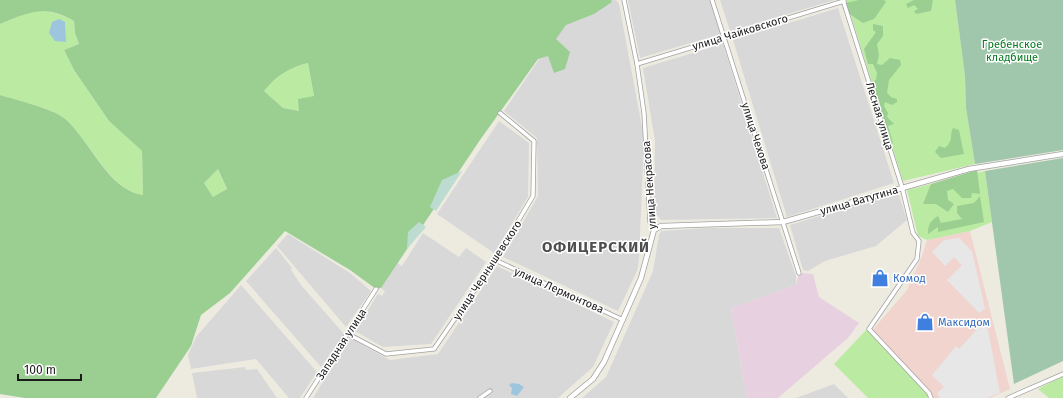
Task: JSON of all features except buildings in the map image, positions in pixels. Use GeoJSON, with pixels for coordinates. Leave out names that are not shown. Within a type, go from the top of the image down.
{"type":"FeatureCollection","features":[{"type":"Feature","properties":{"kind":"street","name":"улица Некрасова"},"geometry":{"type":"LineString","coordinates":[[570,398],[598,372],[641,278],[654,230],[650,222],[644,113],[637,64],[624,0]]}},
{"type":"Feature","properties":{"kind":"street","name":"улица Чехова"},"geometry":{"type":"LineString","coordinates":[[712,0],[799,273]]}},
{"type":"Feature","properties":{"kind":"street","name":"улица Чайковского"},"geometry":{"type":"LineString","coordinates":[[637,64],[843,1]]}},
{"type":"Feature","properties":{"kind":"street","name":"Лесная улица"},"geometry":{"type":"LineString","coordinates":[[843,1],[902,188],[913,233],[919,241],[916,259],[869,329],[929,393],[931,398]]}},
{"type":"Feature","properties":{"kind":"street","name":"улица Чернышевского"},"geometry":{"type":"LineString","coordinates":[[348,334],[386,354],[434,349],[495,260],[533,196],[534,141],[500,113]]}},
{"type":"Feature","properties":{"kind":"street","name":"улица Ватутина"},"geometry":{"type":"LineString","coordinates":[[654,230],[661,226],[783,222],[969,169],[1063,154]]}},
{"type":"Feature","properties":{"kind":"street","name":"улица Лермонтова"},"geometry":{"type":"LineString","coordinates":[[495,260],[623,320]]}},
{"type":"Feature","properties":{"kind":"street","name":"Западная улица"},"geometry":{"type":"LineString","coordinates":[[306,398],[376,289]]}},
{"type":"Feature","properties":{"kind":"street"},"geometry":{"type":"LineString","coordinates":[[1008,398],[1063,374]]}},
{"type":"Feature","properties":{"kind":"street"},"geometry":{"type":"LineString","coordinates":[[480,398],[490,391]]}},
{"type":"Feature","properties":{"kind":"shaded area"},"geometry":{"type":"Polygon","coordinates":[[[579,0],[616,0],[619,4],[644,138],[639,260],[637,271],[618,311],[503,257],[538,196],[537,138],[504,111],[579,0]]]}},
{"type":"Feature","properties":{"kind":"shaded area"},"geometry":{"type":"Polygon","coordinates":[[[628,0],[710,0],[721,34],[640,58],[628,0]]]}},
{"type":"Feature","properties":{"kind":"shaded area"},"geometry":{"type":"Polygon","coordinates":[[[720,0],[835,0],[730,31],[720,0]]]}},
{"type":"Feature","properties":{"kind":"shaded area"},"geometry":{"type":"Polygon","coordinates":[[[838,8],[894,183],[787,217],[733,40],[838,8]]]}},
{"type":"Feature","properties":{"kind":"shaded area"},"geometry":{"type":"Polygon","coordinates":[[[59,19],[65,22],[66,42],[55,41],[49,33],[52,22],[59,19]]]}},
{"type":"Feature","properties":{"kind":"shaded area"},"geometry":{"type":"Polygon","coordinates":[[[723,44],[777,218],[661,220],[654,212],[655,141],[643,68],[723,44]]]}},
{"type":"Feature","properties":{"kind":"shaded area"},"geometry":{"type":"Polygon","coordinates":[[[499,121],[529,143],[528,197],[494,253],[437,214],[499,121]]]}},
{"type":"Feature","properties":{"kind":"shaded area"},"geometry":{"type":"Polygon","coordinates":[[[462,171],[436,211],[430,207],[442,180],[462,171]]]}},
{"type":"Feature","properties":{"kind":"shaded area"},"geometry":{"type":"Polygon","coordinates":[[[898,192],[907,220],[876,246],[825,261],[808,271],[803,270],[790,225],[898,192]]]}},
{"type":"Feature","properties":{"kind":"shaded area"},"geometry":{"type":"Polygon","coordinates":[[[419,222],[426,227],[407,249],[408,232],[419,222]]]}},
{"type":"Feature","properties":{"kind":"shaded area"},"geometry":{"type":"Polygon","coordinates":[[[709,228],[779,228],[796,276],[796,285],[731,308],[747,398],[582,398],[606,377],[653,271],[661,231],[709,228]]]}},
{"type":"Feature","properties":{"kind":"shaded area"},"geometry":{"type":"Polygon","coordinates":[[[970,231],[1010,389],[990,398],[933,398],[931,394],[871,332],[907,290],[922,256],[927,240],[970,231]]]}},
{"type":"Feature","properties":{"kind":"shaded area"},"geometry":{"type":"Polygon","coordinates":[[[423,233],[459,257],[466,248],[486,262],[431,344],[383,347],[355,331],[378,294],[382,296],[385,291],[368,280],[384,254],[402,266],[423,233]]]}},
{"type":"Feature","properties":{"kind":"shaded area"},"geometry":{"type":"Polygon","coordinates":[[[288,234],[350,273],[371,291],[346,327],[277,246],[288,234]]]}},
{"type":"Feature","properties":{"kind":"shaded area"},"geometry":{"type":"Polygon","coordinates":[[[959,238],[972,251],[985,309],[979,313],[947,280],[962,265],[954,257],[945,266],[932,252],[944,240],[959,238]]]}},
{"type":"Feature","properties":{"kind":"shaded area"},"geometry":{"type":"Polygon","coordinates":[[[276,248],[292,268],[291,270],[301,285],[344,334],[321,367],[246,281],[276,248]]]}},
{"type":"Feature","properties":{"kind":"shaded area"},"geometry":{"type":"Polygon","coordinates":[[[497,266],[614,322],[593,367],[558,398],[313,398],[350,338],[390,360],[438,354],[497,266]]]}},
{"type":"Feature","properties":{"kind":"shaded area"},"geometry":{"type":"Polygon","coordinates":[[[799,273],[813,274],[819,297],[859,323],[848,338],[778,398],[747,398],[731,308],[796,285],[799,273]]]}},
{"type":"Feature","properties":{"kind":"shaded area"},"geometry":{"type":"Polygon","coordinates":[[[241,285],[317,372],[300,398],[289,398],[256,359],[191,369],[188,355],[196,337],[241,285]]]}},
{"type":"Feature","properties":{"kind":"shaded area"},"geometry":{"type":"Polygon","coordinates":[[[986,319],[1000,393],[986,398],[940,398],[937,393],[944,387],[932,375],[956,346],[959,349],[986,319]]]}},
{"type":"Feature","properties":{"kind":"shaded area"},"geometry":{"type":"Polygon","coordinates":[[[245,367],[246,370],[257,369],[277,398],[197,398],[192,373],[245,367]]]}},
{"type":"Feature","properties":{"kind":"shaded area"},"geometry":{"type":"Polygon","coordinates":[[[512,383],[519,384],[524,387],[517,396],[511,394],[512,388],[509,385],[512,383]]]}},
{"type":"Feature","properties":{"kind":"shaded area"},"geometry":{"type":"Polygon","coordinates":[[[834,384],[848,398],[796,398],[834,384]]]}},
{"type":"Feature","properties":{"kind":"green space"},"geometry":{"type":"Polygon","coordinates":[[[0,0],[611,0],[612,2],[594,14],[566,25],[556,39],[570,52],[565,69],[554,73],[548,56],[538,59],[480,140],[381,288],[376,289],[350,270],[285,231],[230,293],[201,315],[191,346],[156,398],[25,398],[0,394],[0,95],[51,111],[64,118],[82,138],[109,174],[119,184],[131,191],[143,195],[142,151],[109,121],[74,70],[64,50],[79,44],[75,33],[74,21],[64,16],[45,11],[29,13],[0,24],[0,0]],[[308,63],[295,67],[284,73],[273,81],[264,91],[283,108],[299,111],[298,99],[314,96],[308,63]],[[218,169],[204,183],[213,197],[227,189],[218,169]]]}},
{"type":"Feature","properties":{"kind":"green space"},"geometry":{"type":"Polygon","coordinates":[[[846,0],[955,0],[965,76],[966,108],[975,164],[903,181],[846,0]]]}},
{"type":"Feature","properties":{"kind":"green space"},"geometry":{"type":"Polygon","coordinates":[[[859,0],[884,0],[886,2],[874,19],[863,23],[848,13],[845,3],[859,0]]]}},
{"type":"Feature","properties":{"kind":"green space"},"geometry":{"type":"Polygon","coordinates":[[[914,0],[933,0],[931,11],[916,14],[914,11],[918,9],[914,5],[908,8],[906,4],[914,0]]]}},
{"type":"Feature","properties":{"kind":"green space","name":"Гребенское кладбище"},"geometry":{"type":"Polygon","coordinates":[[[955,0],[1063,0],[1063,150],[975,164],[966,108],[965,76],[955,0]]]}},
{"type":"Feature","properties":{"kind":"green space"},"geometry":{"type":"Polygon","coordinates":[[[31,11],[53,13],[74,21],[75,33],[79,44],[64,50],[74,70],[109,121],[142,151],[143,195],[131,191],[120,184],[64,118],[51,111],[0,95],[0,24],[31,11]]]}},
{"type":"Feature","properties":{"kind":"green space"},"geometry":{"type":"Polygon","coordinates":[[[873,24],[883,26],[883,36],[877,44],[879,55],[877,64],[882,65],[890,58],[900,60],[901,65],[889,80],[887,93],[891,97],[897,99],[897,102],[892,105],[885,102],[884,106],[888,113],[887,117],[894,124],[888,126],[893,143],[891,145],[871,82],[876,80],[877,73],[873,64],[868,64],[864,49],[876,32],[873,30],[873,24]]]}},
{"type":"Feature","properties":{"kind":"green space"},"geometry":{"type":"Polygon","coordinates":[[[308,63],[314,96],[299,111],[283,108],[264,91],[273,81],[284,73],[295,67],[308,63]]]}},
{"type":"Feature","properties":{"kind":"green space"},"geometry":{"type":"Polygon","coordinates":[[[953,128],[959,130],[964,154],[941,158],[935,152],[939,146],[945,148],[948,145],[953,128]]]}},
{"type":"Feature","properties":{"kind":"green space"},"geometry":{"type":"Polygon","coordinates":[[[1063,158],[1063,361],[1014,384],[985,171],[1063,158]]]}},
{"type":"Feature","properties":{"kind":"green space"},"geometry":{"type":"Polygon","coordinates":[[[218,169],[227,190],[213,197],[204,183],[218,169]]]}},
{"type":"Feature","properties":{"kind":"green space"},"geometry":{"type":"Polygon","coordinates":[[[977,170],[980,194],[972,193],[971,198],[962,198],[953,189],[947,191],[948,200],[954,204],[948,212],[936,204],[923,204],[931,184],[977,170]]]}},
{"type":"Feature","properties":{"kind":"green space"},"geometry":{"type":"Polygon","coordinates":[[[985,171],[992,222],[970,231],[927,240],[918,236],[907,190],[985,171]]]}},
{"type":"Feature","properties":{"kind":"green space"},"geometry":{"type":"Polygon","coordinates":[[[980,196],[984,222],[938,232],[938,227],[928,234],[928,228],[935,218],[938,216],[941,223],[962,219],[957,213],[957,206],[974,203],[980,196]]]}},
{"type":"Feature","properties":{"kind":"green space"},"geometry":{"type":"Polygon","coordinates":[[[867,329],[931,394],[933,398],[868,398],[834,364],[867,329]]]}},
{"type":"Feature","properties":{"kind":"green space"},"geometry":{"type":"Polygon","coordinates":[[[1063,376],[1063,398],[1049,398],[1038,389],[1063,376]]]}},
{"type":"Feature","properties":{"kind":"place","name":"Комод"},"geometry":{"type":"Point","coordinates":[880,278]}},
{"type":"Feature","properties":{"kind":"place","name":"Максидом"},"geometry":{"type":"Point","coordinates":[925,322]}},
{"type":"Feature","properties":{"kind":"district","name":"ОФИЦЕРСКИЙ"},"geometry":{"type":"Point","coordinates":[596,247]}}]}
